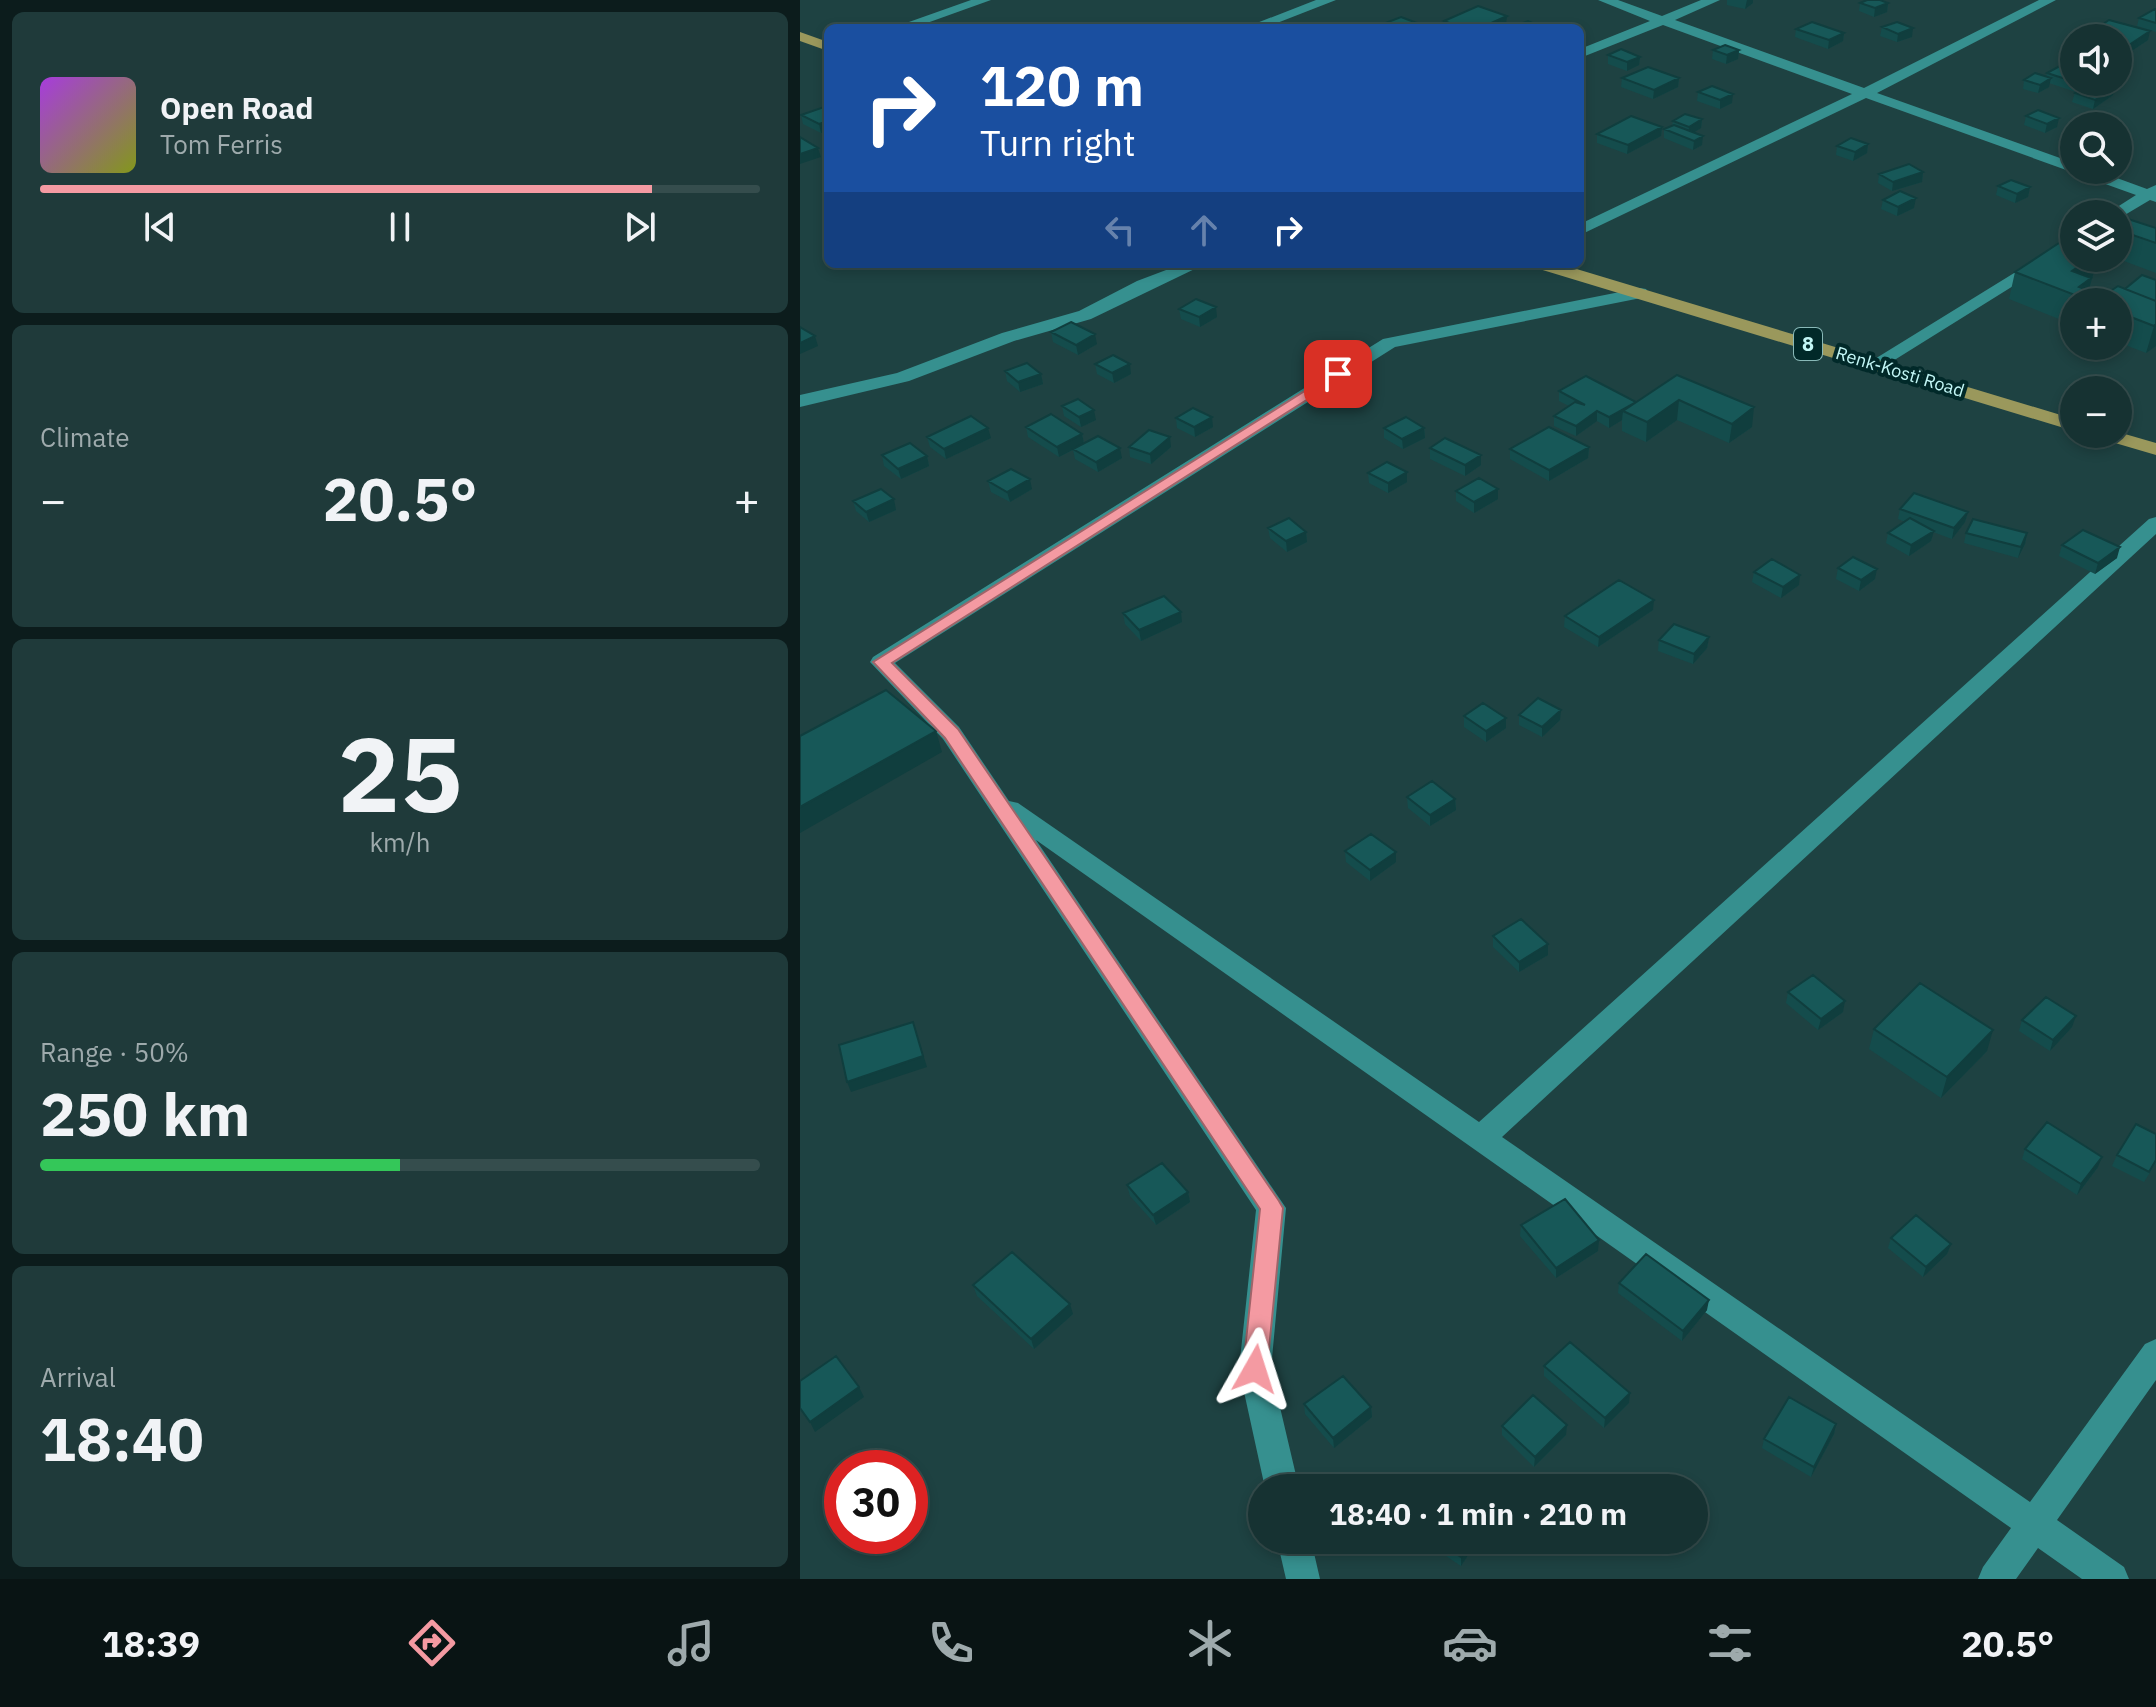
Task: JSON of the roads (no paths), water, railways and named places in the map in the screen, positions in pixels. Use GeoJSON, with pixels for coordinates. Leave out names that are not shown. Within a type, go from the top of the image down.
{"type":"FeatureCollection","features":[{"type":"Feature","properties":{"kind":"main road"},"geometry":{"type":"LineString","coordinates":[[800,36],[824,45]]}},
{"type":"Feature","properties":{"kind":"main road","name":"Renk-Kosti Road"},"geometry":{"type":"LineString","coordinates":[[1556,268],[2060,421]]}},
{"type":"Feature","properties":{"kind":"main road"},"geometry":{"type":"LineString","coordinates":[[2132,442],[2156,449]]}},
{"type":"Feature","properties":{"kind":"street"},"geometry":{"type":"LineString","coordinates":[[911,24],[984,0]]}},
{"type":"Feature","properties":{"kind":"street"},"geometry":{"type":"LineString","coordinates":[[1262,24],[1329,0]]}},
{"type":"Feature","properties":{"kind":"street"},"geometry":{"type":"LineString","coordinates":[[1605,0],[2060,163]]}},
{"type":"Feature","properties":{"kind":"street"},"geometry":{"type":"LineString","coordinates":[[1584,52],[1713,0]]}},
{"type":"Feature","properties":{"kind":"street"},"geometry":{"type":"LineString","coordinates":[[1584,228],[1865,93],[2049,0]]}},
{"type":"Feature","properties":{"kind":"street"},"geometry":{"type":"LineString","coordinates":[[2123,184],[2154,194]]}},
{"type":"Feature","properties":{"kind":"street"},"geometry":{"type":"LineString","coordinates":[[2132,206],[2154,194]]}},
{"type":"Feature","properties":{"kind":"street"},"geometry":{"type":"LineString","coordinates":[[1874,365],[2060,250]]}},
{"type":"Feature","properties":{"kind":"street"},"geometry":{"type":"LineString","coordinates":[[800,401],[903,377],[1008,337],[1085,315],[1143,285],[1187,268]]}},
{"type":"Feature","properties":{"kind":"street"},"geometry":{"type":"LineString","coordinates":[[1279,1474],[1255,1369],[1271,1208],[951,733],[881,662],[1389,343],[1640,293]]}},
{"type":"Feature","properties":{"kind":"street"},"geometry":{"type":"LineString","coordinates":[[1481,1138],[2156,523]]}},
{"type":"Feature","properties":{"kind":"street"},"geometry":{"type":"LineString","coordinates":[[995,799],[2112,1579]]}},
{"type":"Feature","properties":{"kind":"street"},"geometry":{"type":"LineString","coordinates":[[1995,1579],[2156,1354]]}},
{"type":"Feature","properties":{"kind":"street"},"geometry":{"type":"LineString","coordinates":[[1297,1554],[1303,1579]]}}]}
